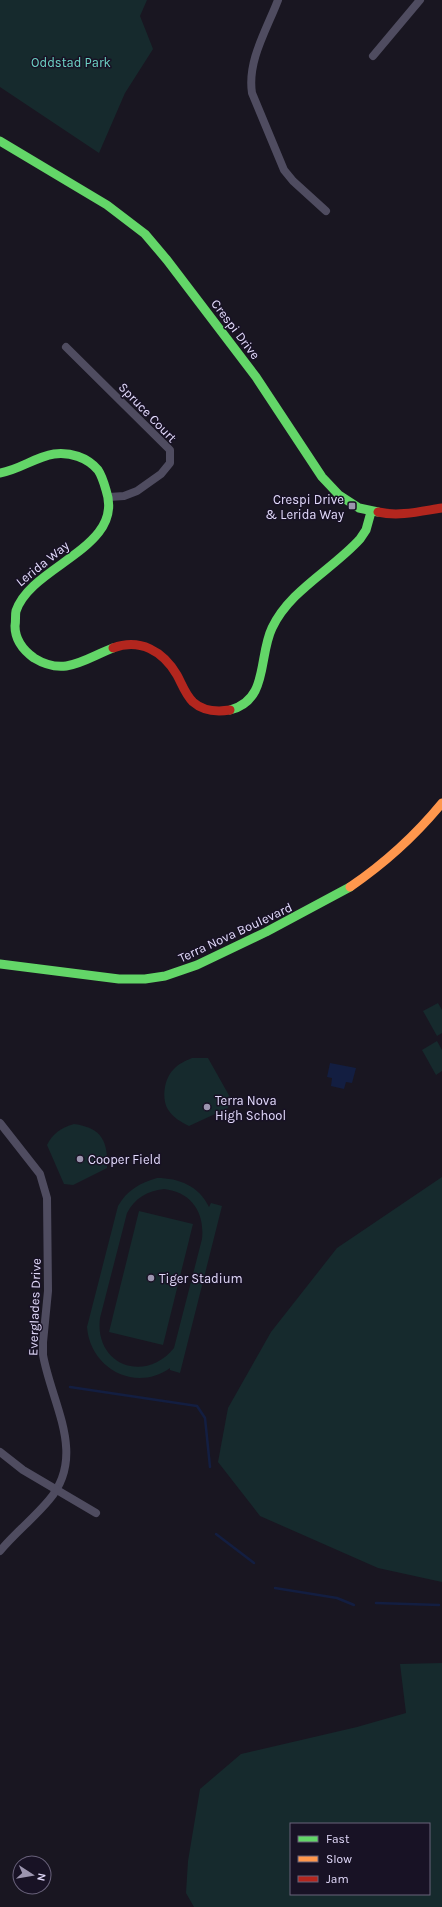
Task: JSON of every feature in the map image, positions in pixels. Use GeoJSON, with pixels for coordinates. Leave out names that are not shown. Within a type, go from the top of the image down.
{"type":"FeatureCollection","features":[{"type":"Feature","properties":{"kind":"street"},"geometry":{"type":"LineString","coordinates":[[278,0],[253,64],[250,83],[252,93],[284,170],[293,181],[326,211]]}},
{"type":"Feature","properties":{"kind":"street"},"geometry":{"type":"LineString","coordinates":[[373,56],[420,0]]}},
{"type":"Feature","properties":{"kind":"street","name":"Crespi Drive"},"geometry":{"type":"LineString","coordinates":[[0,141],[111,208],[145,234],[167,260],[256,377],[330,487],[348,502],[371,512],[398,514],[442,508]]}},
{"type":"Feature","properties":{"kind":"street","name":"Spruce Court"},"geometry":{"type":"LineString","coordinates":[[66,347],[170,450],[170,463],[161,474],[131,494],[109,498]]}},
{"type":"Feature","properties":{"kind":"street","name":"Lerida Way"},"geometry":{"type":"LineString","coordinates":[[0,473],[22,469],[45,456],[71,454],[88,461],[96,467],[102,476],[109,498],[106,517],[96,536],[34,583],[18,600],[14,612],[13,622],[14,633],[19,643],[35,659],[44,664],[64,667],[83,663],[122,644],[135,644],[153,649],[162,655],[169,663],[194,703],[202,708],[218,711],[232,710],[241,706],[256,693],[260,686],[264,653],[274,623],[286,606],[337,562],[362,537],[371,512]]}},
{"type":"Feature","properties":{"kind":"street","name":"Terra Nova Boulevard"},"geometry":{"type":"LineString","coordinates":[[0,964],[130,980],[154,978],[182,971],[301,916],[328,901],[373,871],[401,849],[427,823],[442,804]]}},
{"type":"Feature","properties":{"kind":"street","name":"Everglades Drive"},"geometry":{"type":"LineString","coordinates":[[0,1123],[40,1174],[47,1198],[48,1291],[43,1355],[65,1433],[68,1456],[66,1469],[56,1490],[43,1507],[0,1551]]}},
{"type":"Feature","properties":{"kind":"street"},"geometry":{"type":"LineString","coordinates":[[0,1452],[23,1470],[96,1513]]}},
{"type":"Feature","properties":{"kind":"green space","name":"Oddstad Park"},"geometry":{"type":"Polygon","coordinates":[[[0,0],[147,0],[140,16],[153,49],[125,93],[99,153],[0,87],[0,0]]]}},
{"type":"Feature","properties":{"kind":"green space"},"geometry":{"type":"Polygon","coordinates":[[[438,1003],[442,1010],[442,1033],[437,1036],[423,1011],[438,1003]]]}},
{"type":"Feature","properties":{"kind":"green space"},"geometry":{"type":"Polygon","coordinates":[[[437,1041],[442,1050],[442,1071],[436,1075],[422,1050],[437,1041]]]}},
{"type":"Feature","properties":{"kind":"green space"},"geometry":{"type":"Polygon","coordinates":[[[192,1058],[208,1058],[231,1099],[228,1108],[189,1126],[173,1116],[169,1111],[164,1096],[167,1079],[170,1074],[179,1064],[192,1058]]]}},
{"type":"Feature","properties":{"kind":"green space","name":"Cooper Field"},"geometry":{"type":"Polygon","coordinates":[[[74,1124],[91,1129],[101,1137],[106,1150],[107,1168],[73,1185],[64,1184],[47,1145],[52,1137],[58,1132],[65,1127],[74,1124]]]}},
{"type":"Feature","properties":{"kind":"green space"},"geometry":{"type":"Polygon","coordinates":[[[442,1177],[442,1582],[378,1568],[260,1516],[218,1462],[228,1408],[271,1332],[337,1248],[442,1177]]]}},
{"type":"Feature","properties":{"kind":"green space"},"geometry":{"type":"Polygon","coordinates":[[[165,1178],[180,1182],[188,1185],[200,1194],[209,1207],[211,1203],[222,1206],[180,1373],[170,1370],[170,1368],[157,1375],[143,1378],[129,1377],[116,1372],[105,1365],[96,1354],[90,1342],[87,1327],[118,1206],[130,1191],[151,1180],[165,1178]],[[164,1189],[152,1191],[138,1199],[127,1213],[100,1318],[100,1334],[105,1348],[113,1358],[124,1364],[136,1367],[149,1365],[162,1359],[174,1348],[202,1239],[202,1229],[201,1220],[194,1205],[182,1194],[164,1189]]]}},
{"type":"Feature","properties":{"kind":"green space","name":"Tiger Stadium"},"geometry":{"type":"Polygon","coordinates":[[[139,1211],[193,1224],[163,1345],[109,1332],[139,1211]]]}},
{"type":"Feature","properties":{"kind":"green space"},"geometry":{"type":"Polygon","coordinates":[[[442,1663],[442,1907],[194,1907],[186,1893],[188,1861],[200,1789],[241,1754],[357,1727],[406,1713],[400,1664],[442,1663]]]}},
{"type":"Feature","properties":{"kind":"water"},"geometry":{"type":"Polygon","coordinates":[[[330,1063],[356,1068],[352,1083],[346,1082],[344,1089],[331,1086],[332,1078],[327,1077],[330,1063]]]}},
{"type":"Feature","properties":{"kind":"waterway"},"geometry":{"type":"LineString","coordinates":[[70,1387],[197,1406],[205,1418],[210,1467]]}},
{"type":"Feature","properties":{"kind":"waterway"},"geometry":{"type":"LineString","coordinates":[[216,1534],[254,1563]]}},
{"type":"Feature","properties":{"kind":"waterway"},"geometry":{"type":"LineString","coordinates":[[275,1588],[337,1598],[354,1605]]}},
{"type":"Feature","properties":{"kind":"waterway"},"geometry":{"type":"LineString","coordinates":[[376,1603],[439,1605]]}},
{"type":"Feature","properties":{"kind":"traffic: fast"},"geometry":{"type":"LineString","coordinates":[[0,141],[107,205],[145,234],[167,260],[256,377],[322,477],[339,495],[359,508],[378,512]]}},
{"type":"Feature","properties":{"kind":"traffic: fast"},"geometry":{"type":"LineString","coordinates":[[0,473],[54,454],[78,456],[94,465],[98,470],[106,490],[108,510],[102,527],[90,542],[39,581],[25,595],[16,611],[15,631],[20,644],[30,655],[45,663],[55,666],[74,664],[113,648]]}},
{"type":"Feature","properties":{"kind":"traffic: fast"},"geometry":{"type":"LineString","coordinates":[[230,710],[242,705],[251,697],[257,687],[272,628],[289,602],[360,539],[366,530],[371,512]]}},
{"type":"Feature","properties":{"kind":"traffic: fast"},"geometry":{"type":"LineString","coordinates":[[0,964],[119,979],[145,979],[165,976],[197,965],[266,932],[350,887]]}},
{"type":"Feature","properties":{"kind":"traffic: slow"},"geometry":{"type":"LineString","coordinates":[[350,887],[399,848],[421,827],[442,803]]}},
{"type":"Feature","properties":{"kind":"traffic: jam"},"geometry":{"type":"LineString","coordinates":[[378,512],[402,514],[442,508]]}},
{"type":"Feature","properties":{"kind":"traffic: jam"},"geometry":{"type":"LineString","coordinates":[[113,648],[123,645],[132,645],[141,646],[158,653],[165,659],[177,675],[188,696],[193,702],[210,710],[230,710]]}},
{"type":"Feature","properties":{"kind":"place","name":"Crespi Drive & Lerida Way"},"geometry":{"type":"Point","coordinates":[352,506]}},
{"type":"Feature","properties":{"kind":"place","name":"Terra Nova High School"},"geometry":{"type":"Point","coordinates":[207,1107]}},
{"type":"Feature","properties":{"kind":"place","name":"Cooper Field"},"geometry":{"type":"Point","coordinates":[80,1159]}},
{"type":"Feature","properties":{"kind":"place","name":"Tiger Stadium"},"geometry":{"type":"Point","coordinates":[151,1278]}}]}
